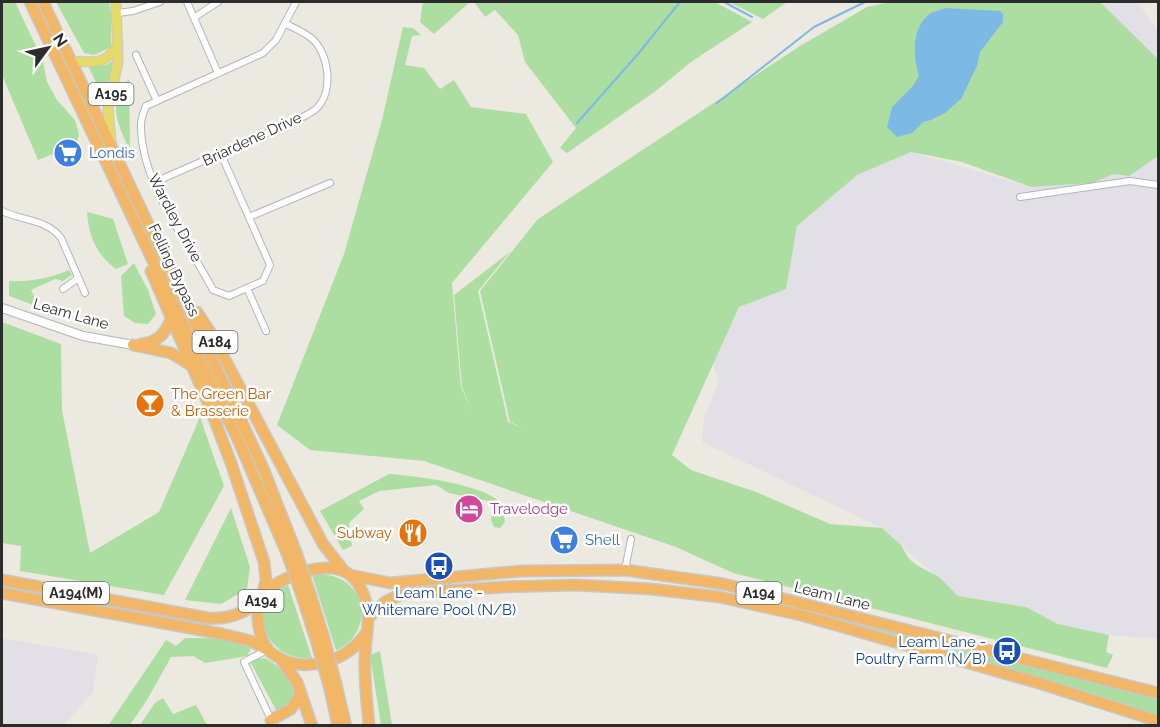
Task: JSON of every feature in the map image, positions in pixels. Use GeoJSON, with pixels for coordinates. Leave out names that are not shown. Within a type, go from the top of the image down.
{"type":"FeatureCollection","features":[{"type":"Feature","properties":{"kind":"highway","name":"Felling Bypass"},"geometry":{"type":"LineString","coordinates":[[30,2],[239,442],[269,510],[292,554]]}},
{"type":"Feature","properties":{"kind":"highway","name":"Felling Bypass"},"geometry":{"type":"LineString","coordinates":[[43,2],[245,429],[275,499],[346,726]]}},
{"type":"Feature","properties":{"kind":"highway","name":"A184"},"geometry":{"type":"LineString","coordinates":[[141,234],[149,267],[231,463],[252,525],[265,568],[266,580],[261,600]]}},
{"type":"Feature","properties":{"kind":"highway","name":"A184"},"geometry":{"type":"LineString","coordinates":[[171,271],[212,335],[322,544],[347,573]]}},
{"type":"Feature","properties":{"kind":"highway"},"geometry":{"type":"LineString","coordinates":[[133,345],[157,340],[167,329],[171,319]]}},
{"type":"Feature","properties":{"kind":"highway"},"geometry":{"type":"LineString","coordinates":[[133,345],[171,353],[192,366]]}},
{"type":"Feature","properties":{"kind":"highway","name":"A194"},"geometry":{"type":"LineString","coordinates":[[268,650],[259,629],[258,613],[261,600],[282,581],[299,574],[325,568],[347,573]]}},
{"type":"Feature","properties":{"kind":"highway","name":"Leam Lane"},"geometry":{"type":"LineString","coordinates":[[347,573],[390,584],[522,571],[625,570],[724,584],[1158,693]]}},
{"type":"Feature","properties":{"kind":"highway"},"geometry":{"type":"LineString","coordinates":[[347,573],[363,593],[369,617],[366,633],[365,678],[369,726]]}},
{"type":"Feature","properties":{"kind":"highway","name":"A194(M)"},"geometry":{"type":"LineString","coordinates":[[2,580],[208,618],[237,615],[261,600]]}},
{"type":"Feature","properties":{"kind":"highway","name":"Leam Lane"},"geometry":{"type":"LineString","coordinates":[[369,617],[385,602],[408,593],[503,587],[576,585],[651,589],[720,597],[811,618],[1042,684],[1158,721]]}},
{"type":"Feature","properties":{"kind":"highway","name":"A194(M)"},"geometry":{"type":"LineString","coordinates":[[2,593],[251,641],[268,650]]}},
{"type":"Feature","properties":{"kind":"highway"},"geometry":{"type":"LineString","coordinates":[[279,658],[300,665],[326,662],[349,651],[366,633]]}},
{"type":"Feature","properties":{"kind":"highway"},"geometry":{"type":"LineString","coordinates":[[268,650],[291,671],[312,726]]}},
{"type":"Feature","properties":{"kind":"highway","name":"Felling Bypass"},"geometry":{"type":"LineString","coordinates":[[332,685],[338,726]]}},
{"type":"Feature","properties":{"kind":"highway"},"geometry":{"type":"LineString","coordinates":[[272,723],[291,710],[301,694]]}},
{"type":"Feature","properties":{"kind":"main road","name":"A195"},"geometry":{"type":"LineString","coordinates":[[112,146],[108,109],[118,62],[116,2]]}},
{"type":"Feature","properties":{"kind":"main road","name":"A195"},"geometry":{"type":"LineString","coordinates":[[72,60],[96,62],[104,60],[114,50],[118,41]]}},
{"type":"Feature","properties":{"kind":"main road","name":"Leam Lane"},"geometry":{"type":"LineString","coordinates":[[2,308],[83,336],[133,345]]}},
{"type":"Feature","properties":{"kind":"street"},"geometry":{"type":"LineString","coordinates":[[118,13],[160,2]]}},
{"type":"Feature","properties":{"kind":"street"},"geometry":{"type":"LineString","coordinates":[[187,2],[218,73]]}},
{"type":"Feature","properties":{"kind":"street"},"geometry":{"type":"LineString","coordinates":[[195,17],[218,2]]}},
{"type":"Feature","properties":{"kind":"street","name":"Wardley Drive"},"geometry":{"type":"LineString","coordinates":[[247,288],[229,296],[213,290],[162,200],[145,159],[141,122],[146,106],[263,53],[276,40],[296,2]]}},
{"type":"Feature","properties":{"kind":"street","name":"Briardene Drive"},"geometry":{"type":"LineString","coordinates":[[155,182],[301,118],[317,108],[325,96],[329,79],[324,57],[313,38],[286,24]]}},
{"type":"Feature","properties":{"kind":"street"},"geometry":{"type":"LineString","coordinates":[[136,55],[157,102]]}},
{"type":"Feature","properties":{"kind":"street"},"geometry":{"type":"LineString","coordinates":[[221,154],[270,265],[263,280],[247,288],[266,331]]}},
{"type":"Feature","properties":{"kind":"street"},"geometry":{"type":"LineString","coordinates":[[1020,197],[1130,181],[1158,185]]}},
{"type":"Feature","properties":{"kind":"street"},"geometry":{"type":"LineString","coordinates":[[249,217],[330,183]]}},
{"type":"Feature","properties":{"kind":"street"},"geometry":{"type":"LineString","coordinates":[[2,211],[45,225],[55,231],[63,241],[77,279],[85,293]]}},
{"type":"Feature","properties":{"kind":"street"},"geometry":{"type":"LineString","coordinates":[[63,289],[77,279]]}},
{"type":"Feature","properties":{"kind":"street"},"geometry":{"type":"LineString","coordinates":[[625,570],[631,539]]}},
{"type":"Feature","properties":{"kind":"street"},"geometry":{"type":"LineString","coordinates":[[268,650],[244,662],[272,723]]}},
{"type":"Feature","properties":{"kind":"shaded area"},"geometry":{"type":"Polygon","coordinates":[[[1085,2],[1137,2],[1158,31],[1158,639],[1109,635],[1058,624],[1026,607],[958,596],[882,528],[702,442],[704,417],[719,382],[700,327],[738,242],[857,175],[911,152],[1031,187],[1091,183],[1085,2]]]}},
{"type":"Feature","properties":{"kind":"shaded area"},"geometry":{"type":"Polygon","coordinates":[[[2,638],[98,655],[93,693],[63,725],[2,725],[2,638]]]}},
{"type":"Feature","properties":{"kind":"green space"},"geometry":{"type":"Polygon","coordinates":[[[2,2],[15,2],[43,61],[47,82],[57,100],[75,120],[79,134],[77,143],[71,147],[38,160],[2,75],[2,2]]]}},
{"type":"Feature","properties":{"kind":"green space"},"geometry":{"type":"Polygon","coordinates":[[[56,2],[109,2],[111,47],[94,55],[84,53],[56,2]]]}},
{"type":"Feature","properties":{"kind":"green space"},"geometry":{"type":"Polygon","coordinates":[[[423,2],[470,2],[434,34],[420,22],[423,2]]]}},
{"type":"Feature","properties":{"kind":"green space"},"geometry":{"type":"Polygon","coordinates":[[[474,2],[715,2],[752,22],[691,62],[657,90],[567,153],[560,148],[576,128],[525,62],[518,35],[495,10],[485,17],[474,2]]]}},
{"type":"Feature","properties":{"kind":"green space"},"geometry":{"type":"Polygon","coordinates":[[[729,2],[787,2],[763,19],[729,2]]]}},
{"type":"Feature","properties":{"kind":"green space"},"geometry":{"type":"Polygon","coordinates":[[[889,2],[1100,2],[1158,59],[1158,156],[1129,176],[1114,174],[1092,183],[1031,187],[962,162],[911,152],[857,175],[797,226],[786,289],[739,307],[672,455],[691,470],[756,492],[830,524],[882,528],[901,545],[909,559],[939,577],[958,596],[1026,607],[1058,624],[1109,635],[1106,652],[1113,655],[1107,668],[733,573],[676,547],[424,461],[310,450],[277,425],[344,254],[382,120],[403,27],[413,28],[421,35],[412,36],[405,65],[424,68],[440,89],[454,80],[471,107],[526,114],[553,162],[452,283],[461,387],[473,414],[462,387],[454,295],[510,252],[478,291],[508,422],[525,429],[510,422],[480,291],[538,219],[800,46],[867,7],[889,2]]]}},
{"type":"Feature","properties":{"kind":"green space"},"geometry":{"type":"Polygon","coordinates":[[[115,60],[105,101],[88,66],[106,65],[115,60]]]}},
{"type":"Feature","properties":{"kind":"green space"},"geometry":{"type":"Polygon","coordinates":[[[129,79],[130,151],[116,115],[118,97],[129,79]]]}},
{"type":"Feature","properties":{"kind":"green space"},"geometry":{"type":"Polygon","coordinates":[[[87,212],[113,219],[128,264],[116,269],[103,257],[92,237],[87,212]]]}},
{"type":"Feature","properties":{"kind":"green space"},"geometry":{"type":"Polygon","coordinates":[[[134,263],[148,290],[156,314],[148,324],[135,323],[124,316],[121,276],[134,263]]]}},
{"type":"Feature","properties":{"kind":"green space"},"geometry":{"type":"Polygon","coordinates":[[[69,270],[72,275],[63,281],[55,279],[31,290],[39,307],[9,296],[9,281],[40,279],[69,270]]]}},
{"type":"Feature","properties":{"kind":"green space"},"geometry":{"type":"Polygon","coordinates":[[[2,322],[61,344],[62,410],[90,553],[159,512],[200,417],[224,486],[164,595],[20,571],[21,546],[2,543],[2,322]]]}},
{"type":"Feature","properties":{"kind":"green space"},"geometry":{"type":"Polygon","coordinates":[[[389,474],[449,482],[482,491],[494,497],[501,504],[505,522],[500,528],[494,527],[491,520],[493,502],[449,493],[436,485],[379,491],[359,501],[364,509],[349,523],[352,546],[343,550],[320,511],[389,474]]]}},
{"type":"Feature","properties":{"kind":"green space"},"geometry":{"type":"Polygon","coordinates":[[[231,508],[250,567],[247,589],[221,604],[185,600],[231,508]]]}},
{"type":"Feature","properties":{"kind":"green space"},"geometry":{"type":"Polygon","coordinates":[[[323,574],[346,583],[356,593],[360,602],[361,612],[357,630],[352,639],[336,650],[312,575],[323,574]]]}},
{"type":"Feature","properties":{"kind":"green space"},"geometry":{"type":"Polygon","coordinates":[[[288,585],[312,658],[295,656],[281,650],[271,641],[265,629],[264,617],[267,604],[275,593],[288,585]]]}},
{"type":"Feature","properties":{"kind":"green space"},"geometry":{"type":"Polygon","coordinates":[[[813,611],[1158,697],[1158,717],[812,613],[813,611]]]}},
{"type":"Feature","properties":{"kind":"green space"},"geometry":{"type":"Polygon","coordinates":[[[185,638],[229,640],[251,649],[247,656],[205,663],[193,656],[171,657],[130,725],[108,726],[166,640],[176,646],[185,638]]]}},
{"type":"Feature","properties":{"kind":"green space"},"geometry":{"type":"Polygon","coordinates":[[[380,651],[392,725],[381,725],[370,655],[380,651]]]}},
{"type":"Feature","properties":{"kind":"green space"},"geometry":{"type":"Polygon","coordinates":[[[263,658],[279,668],[293,687],[294,698],[280,711],[276,710],[251,663],[263,658]]]}},
{"type":"Feature","properties":{"kind":"green space"},"geometry":{"type":"Polygon","coordinates":[[[163,698],[173,714],[196,705],[207,725],[140,725],[155,703],[163,698]]]}},
{"type":"Feature","properties":{"kind":"water"},"geometry":{"type":"Polygon","coordinates":[[[945,8],[1000,11],[1003,14],[1003,22],[980,52],[977,66],[961,99],[945,113],[923,122],[912,133],[897,137],[887,127],[892,107],[912,87],[919,76],[915,51],[917,34],[924,19],[931,13],[945,8]]]}},
{"type":"Feature","properties":{"kind":"waterway"},"geometry":{"type":"LineString","coordinates":[[577,123],[680,2]]}},
{"type":"Feature","properties":{"kind":"waterway"},"geometry":{"type":"LineString","coordinates":[[724,2],[752,17]]}},
{"type":"Feature","properties":{"kind":"waterway"},"geometry":{"type":"LineString","coordinates":[[717,103],[814,27],[865,2]]}},
{"type":"Feature","properties":{"kind":"place","name":"Londis"},"geometry":{"type":"Point","coordinates":[68,153]}},
{"type":"Feature","properties":{"kind":"place","name":"The Green Bar & Brasserie"},"geometry":{"type":"Point","coordinates":[150,403]}},
{"type":"Feature","properties":{"kind":"place","name":"Travelodge"},"geometry":{"type":"Point","coordinates":[469,509]}},
{"type":"Feature","properties":{"kind":"place","name":"Subway"},"geometry":{"type":"Point","coordinates":[413,533]}},
{"type":"Feature","properties":{"kind":"place","name":"Shell"},"geometry":{"type":"Point","coordinates":[564,540]}},
{"type":"Feature","properties":{"kind":"place","name":"Leam Lane - Whitemare Pool (N/B)"},"geometry":{"type":"Point","coordinates":[439,566]}},
{"type":"Feature","properties":{"kind":"place","name":"Leam Lane - Poultry Farm (N/B)"},"geometry":{"type":"Point","coordinates":[1007,651]}}]}
